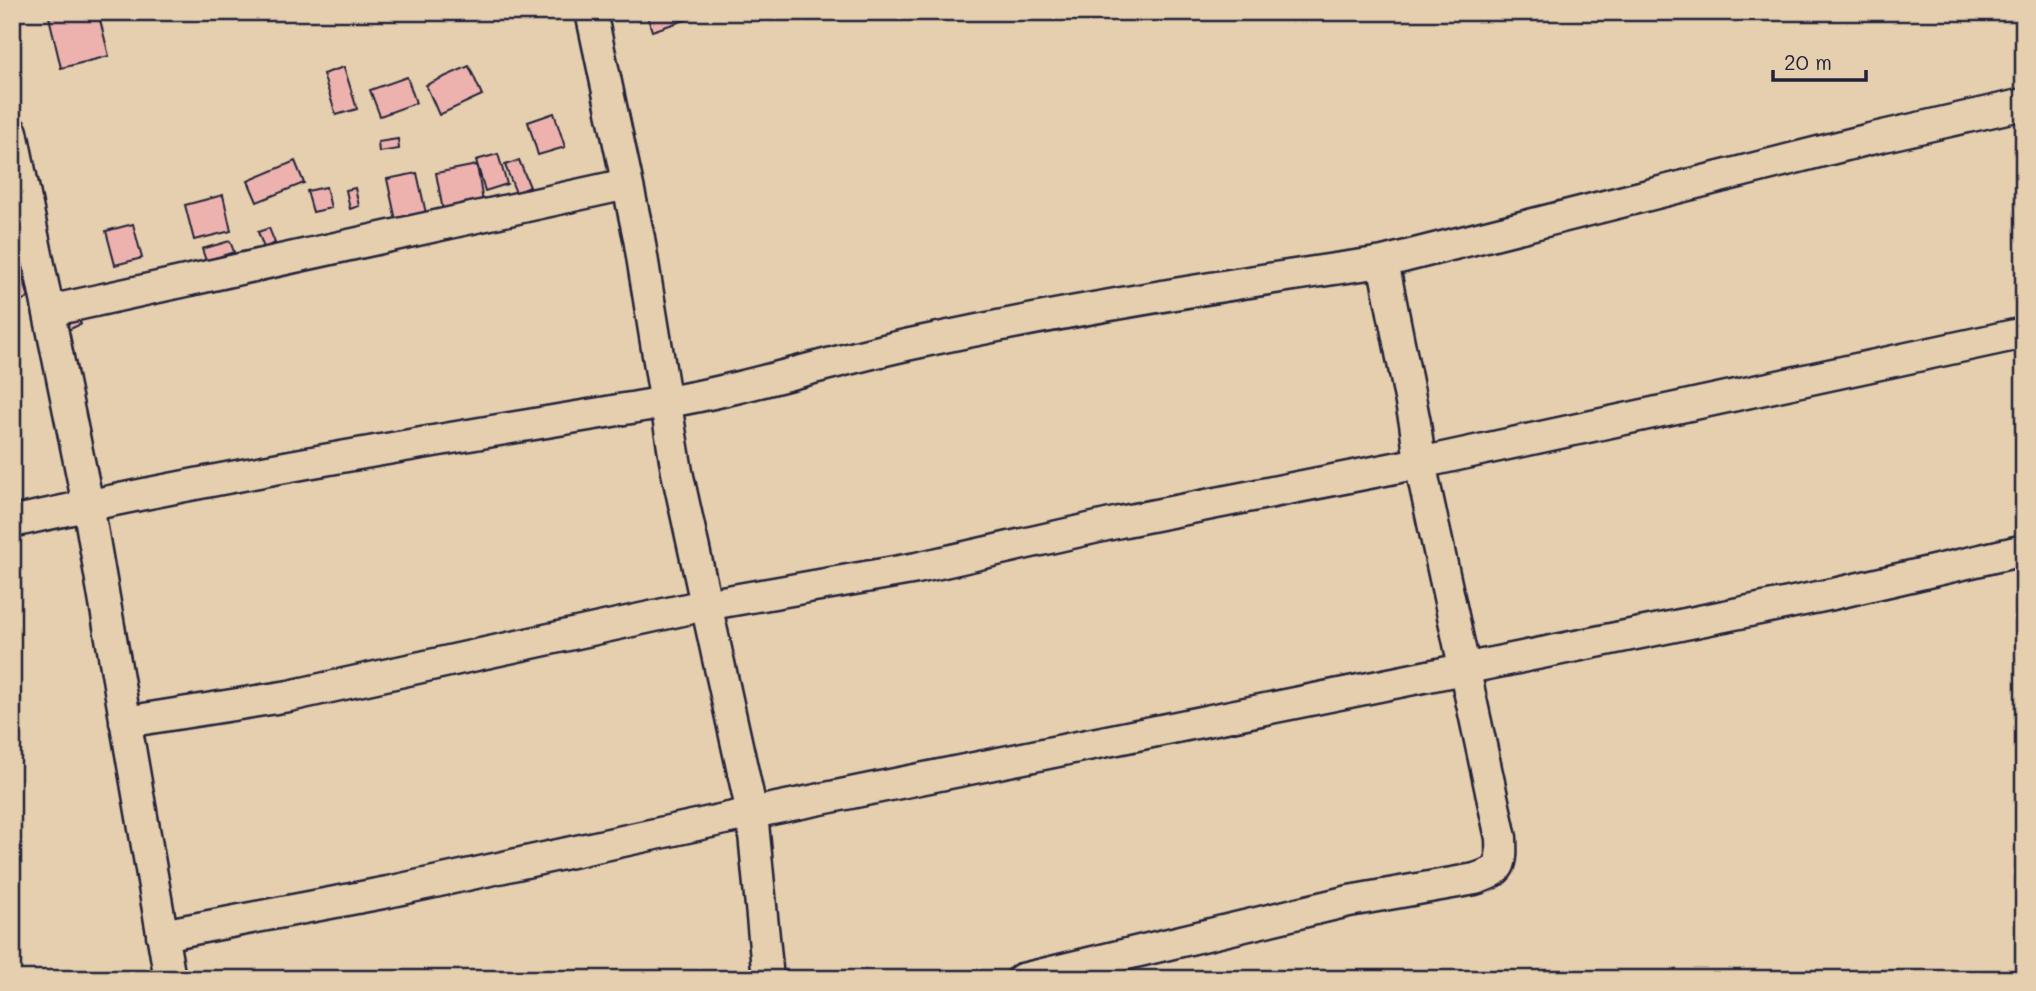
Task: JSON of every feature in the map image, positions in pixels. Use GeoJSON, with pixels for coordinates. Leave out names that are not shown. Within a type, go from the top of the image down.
{"type":"FeatureCollection","features":[{"type":"Feature","properties":{"kind":"street"},"geometry":{"type":"LineString","coordinates":[[591,12],[639,238],[663,403],[752,813],[768,979]]}},
{"type":"Feature","properties":{"kind":"street"},"geometry":{"type":"LineString","coordinates":[[12,522],[88,505],[572,416],[663,403],[920,342],[1240,283],[1383,262],[1870,139],[2024,104]]}},
{"type":"Feature","properties":{"kind":"street"},"geometry":{"type":"LineString","coordinates":[[12,132],[88,505],[170,979]]}},
{"type":"Feature","properties":{"kind":"street"},"geometry":{"type":"LineString","coordinates":[[49,311],[627,184]]}},
{"type":"Feature","properties":{"kind":"street"},"geometry":{"type":"LineString","coordinates":[[1022,979],[1349,901],[1475,879],[1493,873],[1502,862],[1501,838],[1420,463],[1415,422],[1383,262]]}},
{"type":"Feature","properties":{"kind":"street"},"geometry":{"type":"LineString","coordinates":[[125,722],[289,696],[705,606],[917,568],[1120,522],[1420,463],[2024,333]]}},
{"type":"Feature","properties":{"kind":"street"},"geometry":{"type":"LineString","coordinates":[[162,935],[388,892],[752,813],[1833,594],[2024,550]]}},
{"type":"Feature","properties":{"kind":"building"},"geometry":{"type":"Polygon","coordinates":[[[69,12],[98,12],[109,56],[61,68],[49,17],[69,12]]]}},
{"type":"Feature","properties":{"kind":"building"},"geometry":{"type":"Polygon","coordinates":[[[646,12],[699,12],[700,15],[652,31],[646,12]]]}},
{"type":"Feature","properties":{"kind":"building"},"geometry":{"type":"Polygon","coordinates":[[[469,66],[482,95],[439,115],[426,85],[469,66]]]}},
{"type":"Feature","properties":{"kind":"building"},"geometry":{"type":"Polygon","coordinates":[[[344,67],[357,109],[336,115],[323,74],[344,67]]]}},
{"type":"Feature","properties":{"kind":"building"},"geometry":{"type":"Polygon","coordinates":[[[407,77],[416,103],[380,116],[370,90],[407,77]]]}},
{"type":"Feature","properties":{"kind":"building"},"geometry":{"type":"Polygon","coordinates":[[[554,113],[565,147],[538,155],[528,122],[554,113]]]}},
{"type":"Feature","properties":{"kind":"building"},"geometry":{"type":"Polygon","coordinates":[[[398,139],[399,149],[379,152],[378,142],[398,139]]]}},
{"type":"Feature","properties":{"kind":"building"},"geometry":{"type":"Polygon","coordinates":[[[498,154],[507,184],[485,191],[476,160],[498,154]]]}},
{"type":"Feature","properties":{"kind":"building"},"geometry":{"type":"Polygon","coordinates":[[[519,160],[530,187],[516,193],[505,165],[519,160]]]}},
{"type":"Feature","properties":{"kind":"building"},"geometry":{"type":"Polygon","coordinates":[[[295,161],[304,183],[257,202],[248,181],[295,161]]]}},
{"type":"Feature","properties":{"kind":"building"},"geometry":{"type":"Polygon","coordinates":[[[477,165],[484,209],[444,216],[436,173],[477,165]]]}},
{"type":"Feature","properties":{"kind":"building"},"geometry":{"type":"Polygon","coordinates":[[[417,173],[427,218],[397,225],[387,179],[417,173]]]}},
{"type":"Feature","properties":{"kind":"building"},"geometry":{"type":"Polygon","coordinates":[[[326,187],[331,208],[313,212],[307,191],[326,187]]]}},
{"type":"Feature","properties":{"kind":"building"},"geometry":{"type":"Polygon","coordinates":[[[355,188],[359,206],[350,209],[346,190],[355,188]]]}},
{"type":"Feature","properties":{"kind":"building"},"geometry":{"type":"Polygon","coordinates":[[[223,195],[231,231],[194,240],[185,205],[223,195]]]}},
{"type":"Feature","properties":{"kind":"building"},"geometry":{"type":"Polygon","coordinates":[[[133,224],[142,258],[115,265],[106,231],[133,224]]]}},
{"type":"Feature","properties":{"kind":"building"},"geometry":{"type":"Polygon","coordinates":[[[269,228],[275,243],[264,248],[258,232],[269,228]]]}},
{"type":"Feature","properties":{"kind":"building"},"geometry":{"type":"Polygon","coordinates":[[[230,241],[234,252],[206,261],[202,249],[230,241]]]}},
{"type":"Feature","properties":{"kind":"building"},"geometry":{"type":"Polygon","coordinates":[[[21,272],[29,298],[12,303],[12,275],[21,272]]]}},
{"type":"Feature","properties":{"kind":"building"},"geometry":{"type":"Polygon","coordinates":[[[74,309],[81,324],[64,332],[58,317],[74,309]]]}}]}
